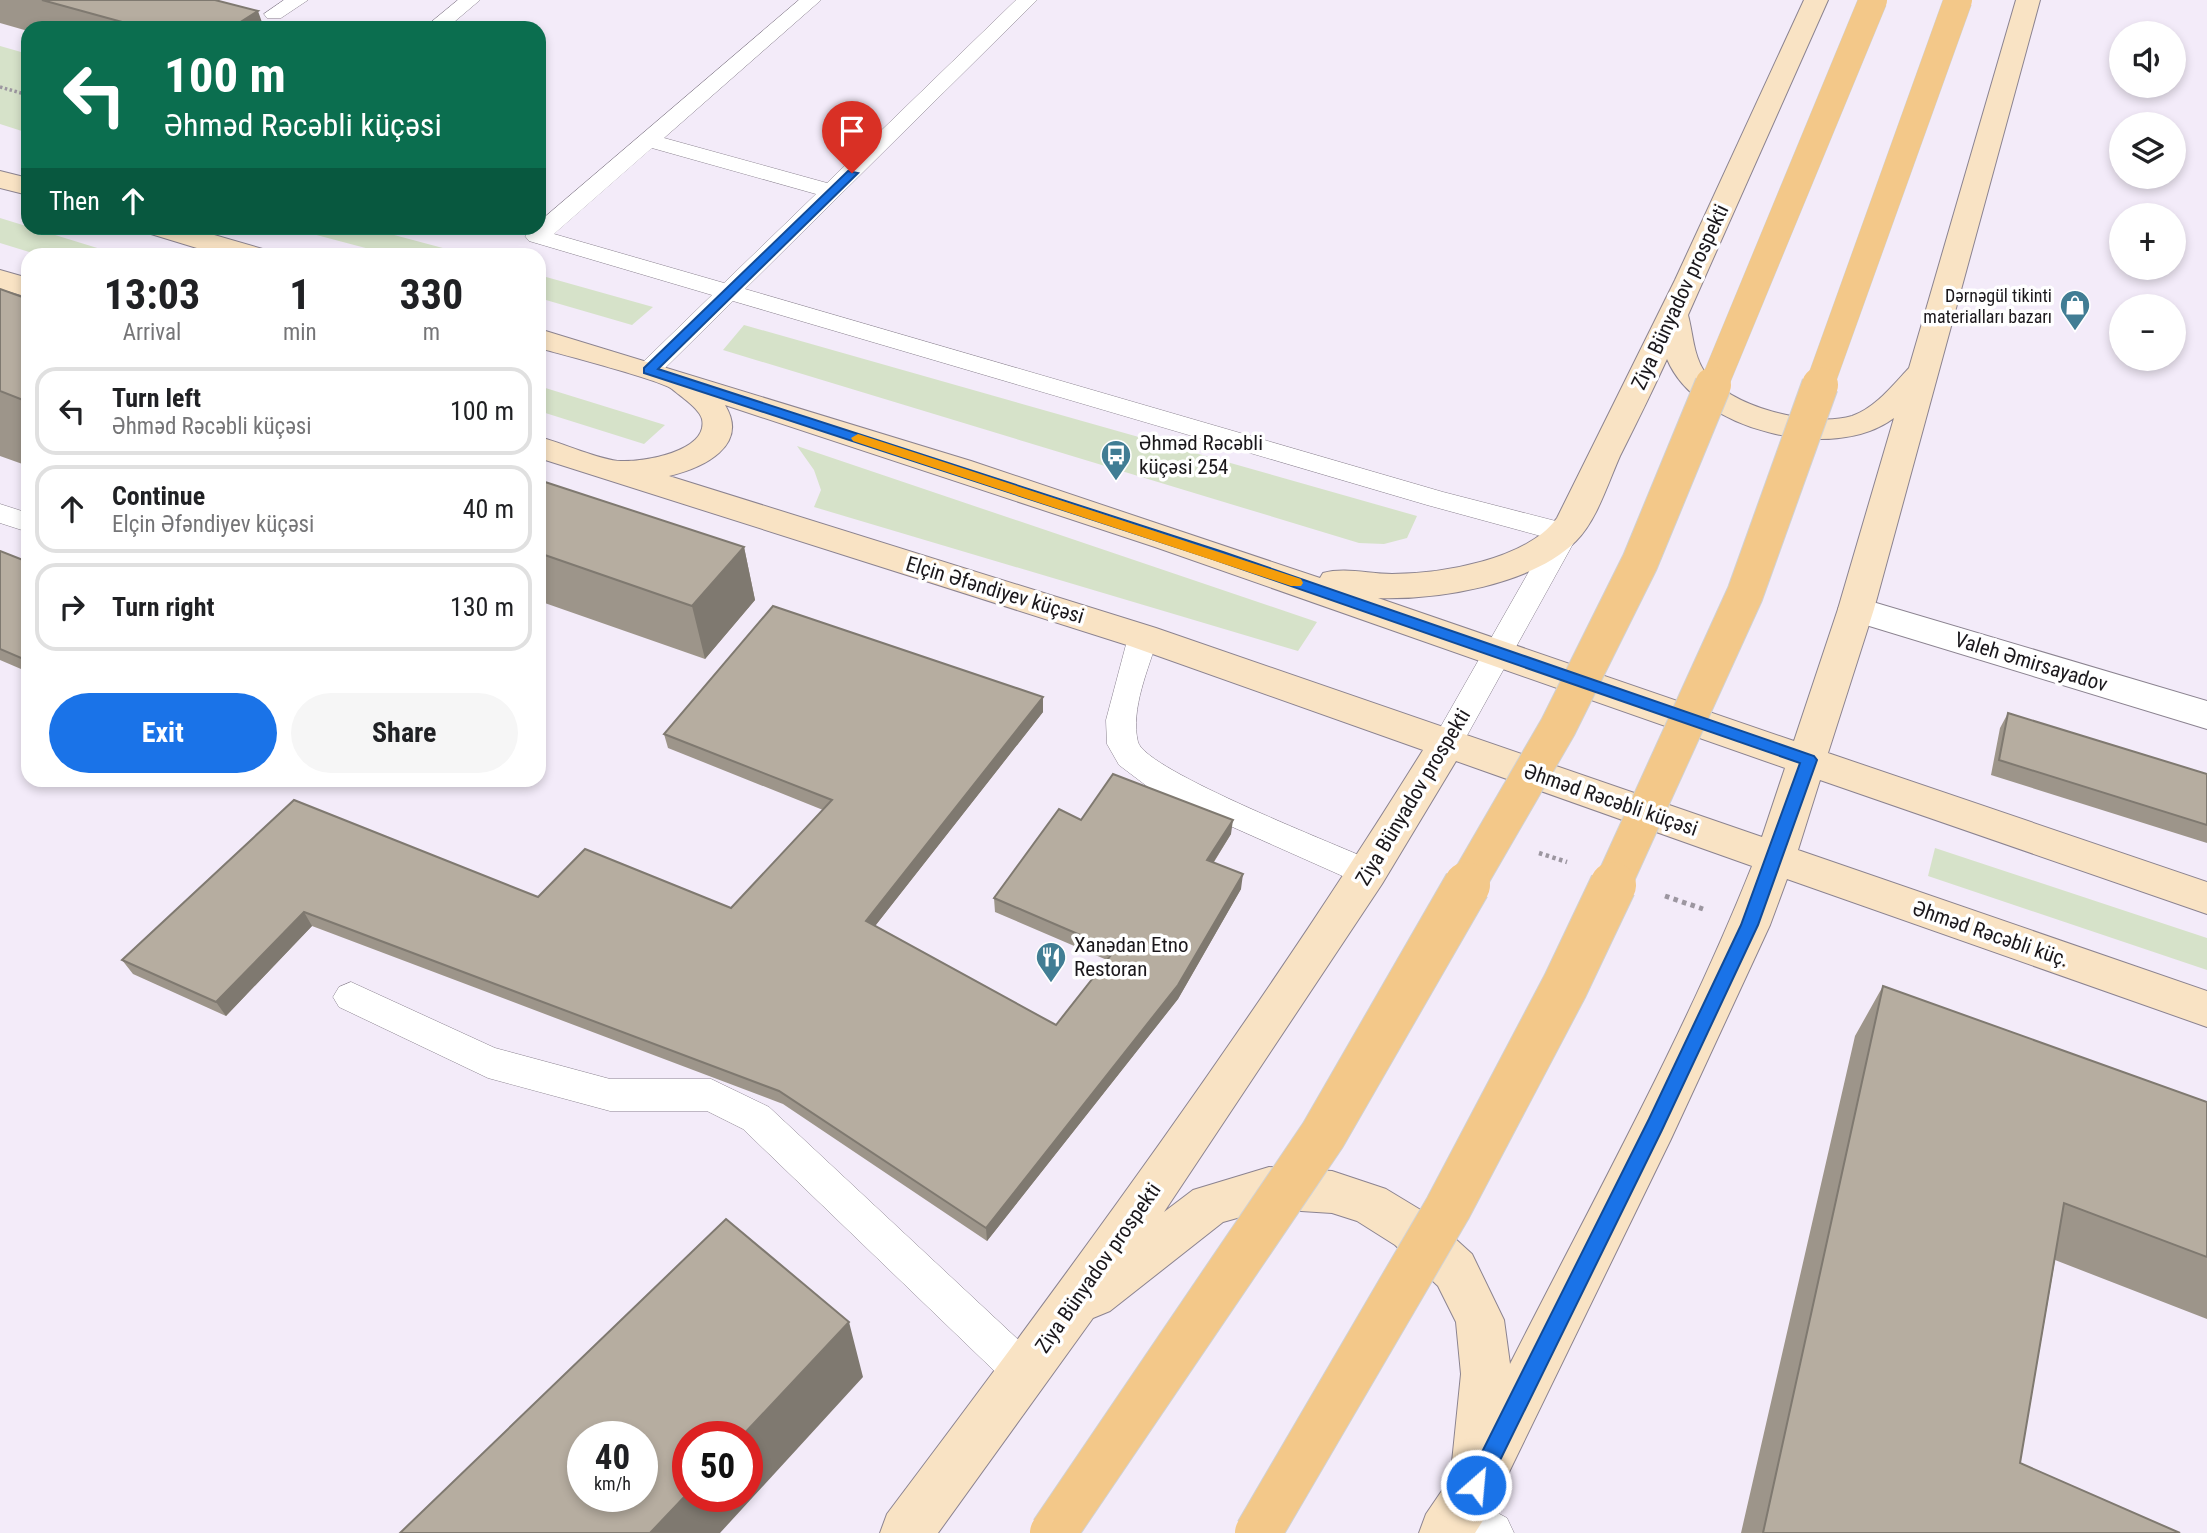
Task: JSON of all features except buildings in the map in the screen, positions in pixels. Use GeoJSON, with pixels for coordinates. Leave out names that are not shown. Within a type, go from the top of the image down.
{"type":"FeatureCollection","features":[{"type":"Feature","properties":{"kind":"main road","name":"Ziya Bünyadov prospekti"},"geometry":{"type":"LineString","coordinates":[[1565,533],[1674,316],[1816,0]]}},
{"type":"Feature","properties":{"kind":"main road"},"geometry":{"type":"LineString","coordinates":[[1053,1533],[1323,1135],[1558,727],[1640,562],[1873,0]]}},
{"type":"Feature","properties":{"kind":"main road"},"geometry":{"type":"LineString","coordinates":[[1258,1533],[1448,1209],[1565,986],[1669,768],[1745,594],[1958,0]]}},
{"type":"Feature","properties":{"kind":"main road"},"geometry":{"type":"LineString","coordinates":[[1468,1516],[1749,925],[1775,858],[1856,609],[2028,0]]}},
{"type":"Feature","properties":{"kind":"main road"},"geometry":{"type":"LineString","coordinates":[[0,178],[21,185]]}},
{"type":"Feature","properties":{"kind":"main road"},"geometry":{"type":"LineString","coordinates":[[192,235],[232,248]]}},
{"type":"Feature","properties":{"kind":"main road"},"geometry":{"type":"LineString","coordinates":[[0,279],[21,286]]}},
{"type":"Feature","properties":{"kind":"main road"},"geometry":{"type":"LineString","coordinates":[[1674,316],[1679,355],[1696,382],[1717,401],[1746,414],[1782,424],[1815,427],[1859,424],[1889,407],[1926,367]]}},
{"type":"Feature","properties":{"kind":"main road"},"geometry":{"type":"LineString","coordinates":[[546,340],[649,370],[1218,556],[1809,760],[1919,801],[2207,898]]}},
{"type":"Feature","properties":{"kind":"main road"},"geometry":{"type":"LineString","coordinates":[[606,468],[660,469],[686,462],[704,451],[716,435],[720,422],[716,410],[703,396],[649,370]]}},
{"type":"Feature","properties":{"kind":"main road","name":"Elçin Əfəndiyev küçəsi"},"geometry":{"type":"LineString","coordinates":[[546,449],[1143,637],[1448,742]]}},
{"type":"Feature","properties":{"kind":"main road"},"geometry":{"type":"LineString","coordinates":[[1218,556],[1318,579],[1402,587],[1457,581],[1508,565],[1565,533]]}},
{"type":"Feature","properties":{"kind":"main road","name":"Ziya Bünyadov prospekti"},"geometry":{"type":"LineString","coordinates":[[906,1533],[1066,1316],[1368,873],[1448,742]]}},
{"type":"Feature","properties":{"kind":"main road","name":"Əhməd Rəcəbli küçəsi"},"geometry":{"type":"LineString","coordinates":[[1448,742],[1775,858]]}},
{"type":"Feature","properties":{"kind":"main road","name":"Əhməd Rəcəbli küç."},"geometry":{"type":"LineString","coordinates":[[1775,858],[2207,1009]]}},
{"type":"Feature","properties":{"kind":"main road"},"geometry":{"type":"LineString","coordinates":[[1066,1316],[1209,1205],[1269,1188],[1332,1192],[1370,1204],[1412,1230],[1455,1270],[1480,1320],[1486,1374],[1468,1516]]}},
{"type":"Feature","properties":{"kind":"street","name":"Valeh Əmirsayadov"},"geometry":{"type":"LineString","coordinates":[[1856,609],[2207,715]]}},
{"type":"Feature","properties":{"kind":"lane"},"geometry":{"type":"LineString","coordinates":[[274,14],[299,0]]}},
{"type":"Feature","properties":{"kind":"lane"},"geometry":{"type":"LineString","coordinates":[[443,21],[470,0]]}},
{"type":"Feature","properties":{"kind":"lane"},"geometry":{"type":"LineString","coordinates":[[546,228],[811,0]]}},
{"type":"Feature","properties":{"kind":"lane"},"geometry":{"type":"LineString","coordinates":[[649,370],[1027,0]]}},
{"type":"Feature","properties":{"kind":"lane"},"geometry":{"type":"LineString","coordinates":[[648,140],[833,192]]}},
{"type":"Feature","properties":{"kind":"lane"},"geometry":{"type":"LineString","coordinates":[[538,235],[1410,492],[1565,533]]}},
{"type":"Feature","properties":{"kind":"lane"},"geometry":{"type":"LineString","coordinates":[[0,513],[21,520]]}},
{"type":"Feature","properties":{"kind":"lane","name":"Ziya Bünyadov prospekti"},"geometry":{"type":"LineString","coordinates":[[1448,742],[1565,533]]}},
{"type":"Feature","properties":{"kind":"lane"},"geometry":{"type":"LineString","coordinates":[[1143,637],[1121,723],[1124,746],[1139,765],[1167,784],[1368,873]]}},
{"type":"Feature","properties":{"kind":"lane"},"geometry":{"type":"LineString","coordinates":[[351,998],[488,1062],[610,1095],[711,1095],[727,1101],[756,1118],[1025,1373]]}},
{"type":"Feature","properties":{"kind":"path"},"geometry":{"type":"LineString","coordinates":[[0,87],[21,93]]}},
{"type":"Feature","properties":{"kind":"green space"},"geometry":{"type":"Polygon","coordinates":[[[0,46],[21,52],[21,131],[0,124],[0,46]]]}},
{"type":"Feature","properties":{"kind":"green space"},"geometry":{"type":"Polygon","coordinates":[[[0,218],[21,224],[21,235],[55,235],[97,248],[21,249],[0,243],[0,218]]]}},
{"type":"Feature","properties":{"kind":"green space"},"geometry":{"type":"Polygon","coordinates":[[[316,235],[394,235],[443,248],[366,248],[316,235]]]}},
{"type":"Feature","properties":{"kind":"green space"},"geometry":{"type":"Polygon","coordinates":[[[546,277],[653,307],[632,325],[546,300],[546,277]]]}},
{"type":"Feature","properties":{"kind":"green space"},"geometry":{"type":"Polygon","coordinates":[[[744,325],[1417,516],[1407,538],[1384,544],[1359,543],[723,350],[744,325]]]}},
{"type":"Feature","properties":{"kind":"green space"},"geometry":{"type":"Polygon","coordinates":[[[546,388],[665,425],[644,444],[546,413],[546,388]]]}},
{"type":"Feature","properties":{"kind":"green space"},"geometry":{"type":"Polygon","coordinates":[[[797,446],[1317,622],[1298,651],[814,507],[821,490],[814,470],[797,446]]]}},
{"type":"Feature","properties":{"kind":"green space"},"geometry":{"type":"Polygon","coordinates":[[[1935,848],[2207,938],[2207,970],[1928,876],[1935,848]]]}},
{"type":"Feature","properties":{"kind":"slow traffic"},"geometry":{"type":"LineString","coordinates":[[858,438],[1296,583]]}},
{"type":"Feature","properties":{"kind":"place","name":"Dərnəgül tikinti materialları bazarı"},"geometry":{"type":"Point","coordinates":[2075,332]}},
{"type":"Feature","properties":{"kind":"place","name":"Əhməd Rəcəbli küçəsi 254"},"geometry":{"type":"Point","coordinates":[1116,482]}},
{"type":"Feature","properties":{"kind":"place","name":"Xanədan Etno Restoran"},"geometry":{"type":"Point","coordinates":[1051,984]}},
{"type":"Feature","properties":{"kind":"route"},"geometry":{"type":"LineString","coordinates":[[852,173],[649,370],[1218,556],[1809,760],[1749,925],[1655,1125],[1476,1485]]}}]}
